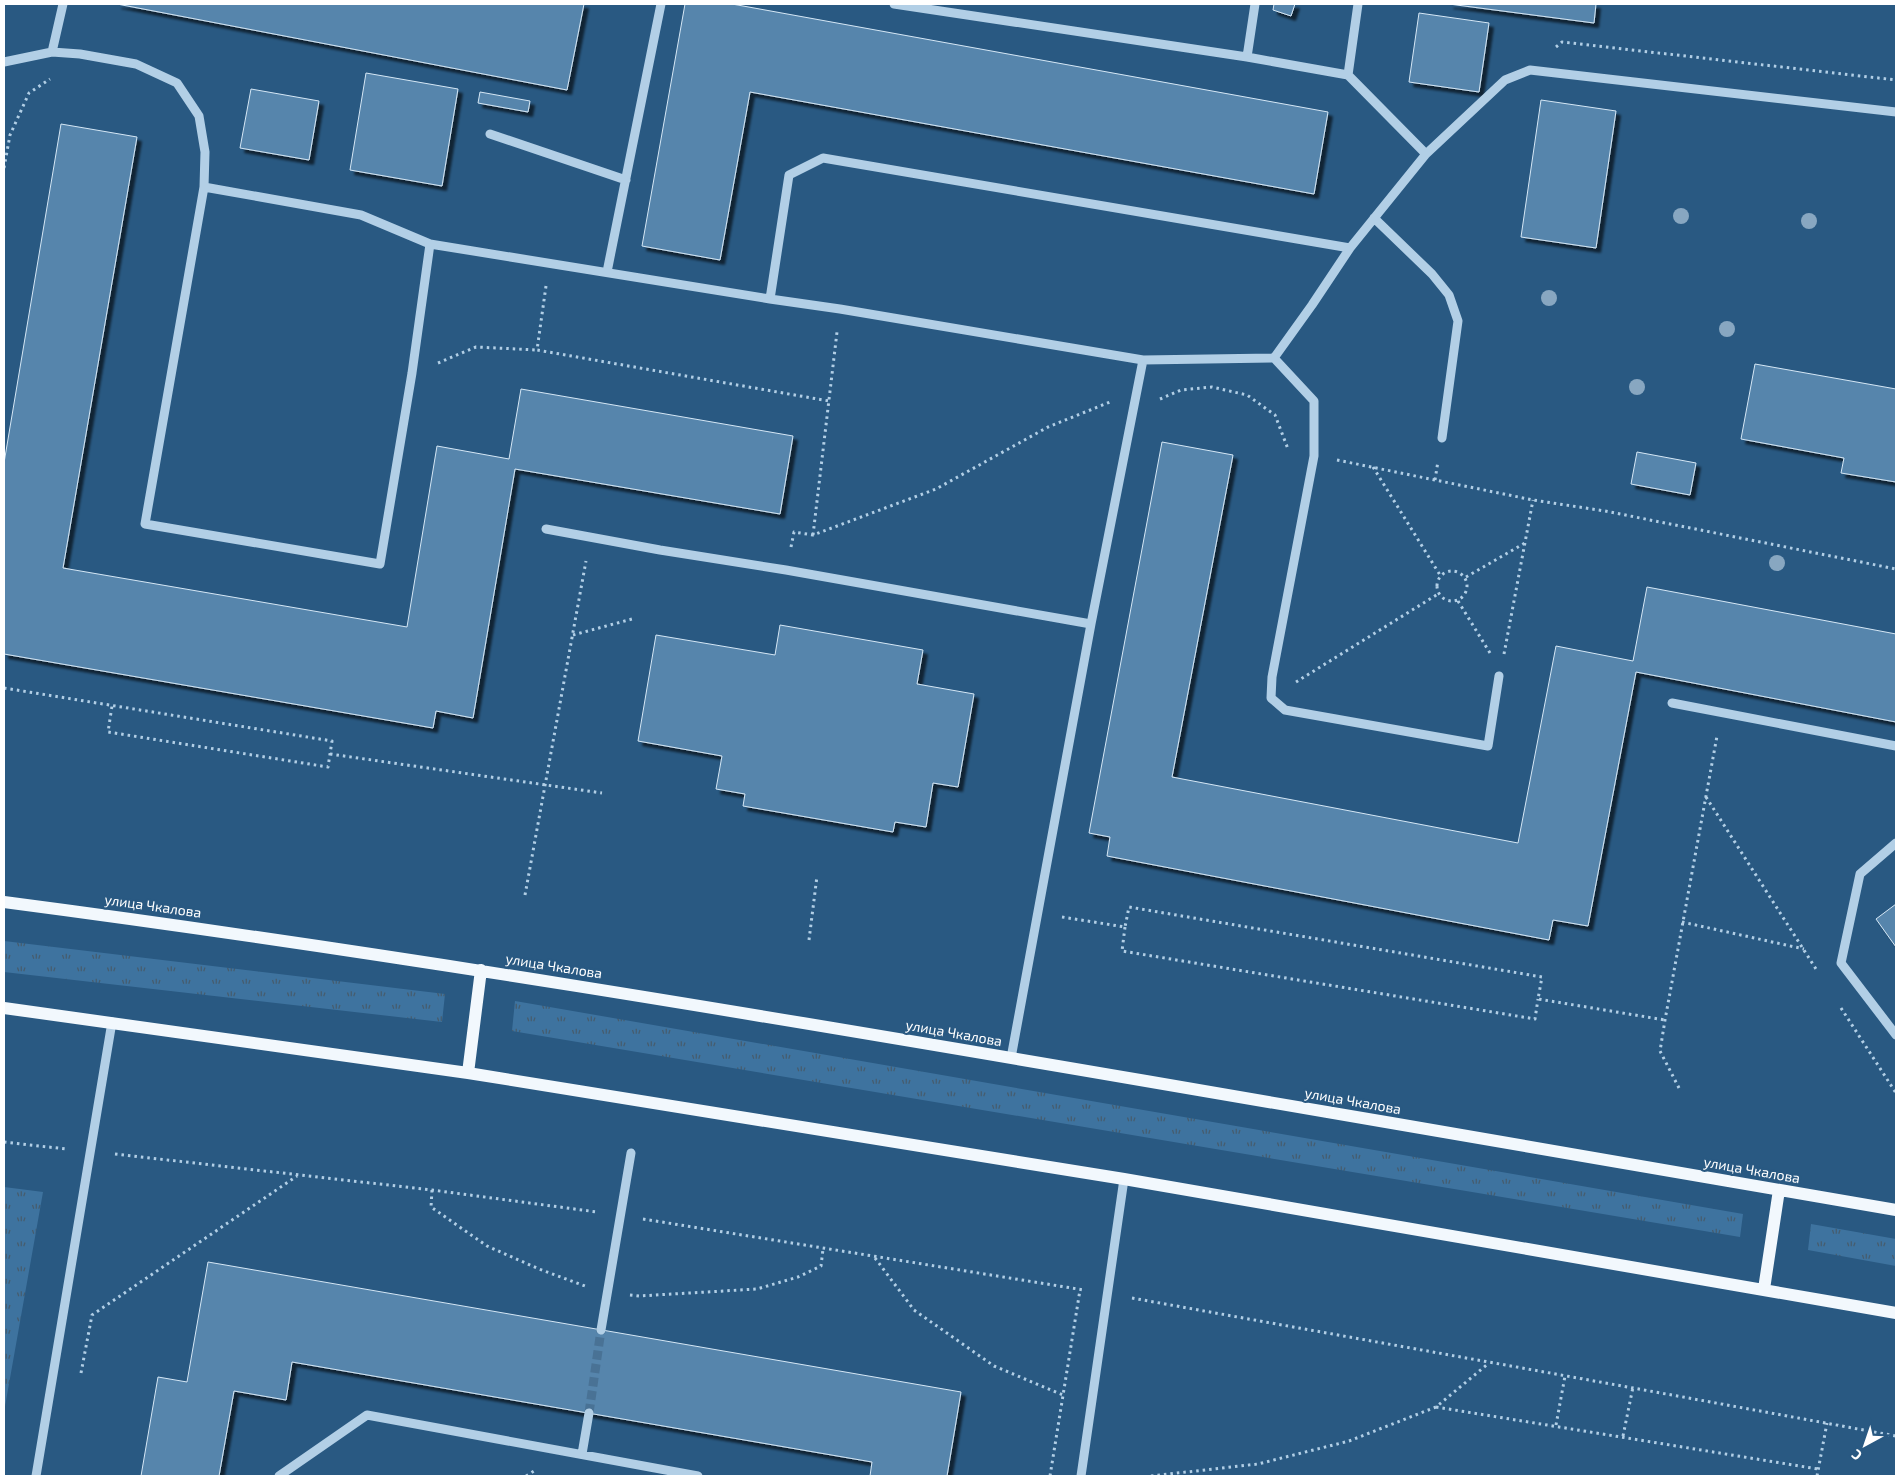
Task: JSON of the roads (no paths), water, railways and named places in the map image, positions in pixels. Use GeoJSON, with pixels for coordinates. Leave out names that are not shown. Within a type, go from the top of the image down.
{"type":"FeatureCollection","features":[{"type":"Feature","properties":{"kind":"main road","name":"улица Чкалова"},"geometry":{"type":"LineString","coordinates":[[4,902],[180,925],[481,970],[853,1030],[1896,1210]]}},
{"type":"Feature","properties":{"kind":"main road"},"geometry":{"type":"LineString","coordinates":[[468,1073],[481,970]]}},
{"type":"Feature","properties":{"kind":"main road"},"geometry":{"type":"LineString","coordinates":[[4,1008],[468,1073],[1124,1179],[1896,1313]]}},
{"type":"Feature","properties":{"kind":"main road"},"geometry":{"type":"LineString","coordinates":[[1764,1290],[1779,1190]]}},
{"type":"Feature","properties":{"kind":"street"},"geometry":{"type":"LineString","coordinates":[[52,52],[62,4]]}},
{"type":"Feature","properties":{"kind":"street"},"geometry":{"type":"LineString","coordinates":[[607,272],[661,4]]}},
{"type":"Feature","properties":{"kind":"street"},"geometry":{"type":"LineString","coordinates":[[894,4],[1247,58],[1348,76],[1426,154]]}},
{"type":"Feature","properties":{"kind":"street"},"geometry":{"type":"LineString","coordinates":[[1247,58],[1255,4]]}},
{"type":"Feature","properties":{"kind":"street"},"geometry":{"type":"LineString","coordinates":[[1348,76],[1358,4]]}},
{"type":"Feature","properties":{"kind":"street"},"geometry":{"type":"LineString","coordinates":[[4,62],[52,52],[136,64],[177,83],[200,116],[205,152],[204,187],[145,524],[380,564],[412,373],[430,244]]}},
{"type":"Feature","properties":{"kind":"street"},"geometry":{"type":"LineString","coordinates":[[1274,358],[1350,248],[1426,154],[1505,80],[1530,70],[1896,112]]}},
{"type":"Feature","properties":{"kind":"street"},"geometry":{"type":"LineString","coordinates":[[490,134],[626,180]]}},
{"type":"Feature","properties":{"kind":"street"},"geometry":{"type":"LineString","coordinates":[[770,299],[789,175],[823,158],[1350,248]]}},
{"type":"Feature","properties":{"kind":"street"},"geometry":{"type":"LineString","coordinates":[[204,187],[361,215],[430,244],[840,309],[1143,360],[1274,358],[1314,400],[1314,456],[1272,678],[1271,698],[1285,710],[1488,746],[1500,673]]}},
{"type":"Feature","properties":{"kind":"street"},"geometry":{"type":"LineString","coordinates":[[1374,218],[1432,274],[1449,295],[1458,321],[1442,438]]}},
{"type":"Feature","properties":{"kind":"street"},"geometry":{"type":"LineString","coordinates":[[1011,1058],[1091,624],[1143,360]]}},
{"type":"Feature","properties":{"kind":"street"},"geometry":{"type":"LineString","coordinates":[[546,529],[1091,624]]}},
{"type":"Feature","properties":{"kind":"street"},"geometry":{"type":"LineString","coordinates":[[1672,703],[1896,746]]}},
{"type":"Feature","properties":{"kind":"street"},"geometry":{"type":"LineString","coordinates":[[1896,843],[1860,874],[1841,963],[1896,1036]]}},
{"type":"Feature","properties":{"kind":"street"},"geometry":{"type":"LineString","coordinates":[[36,1476],[112,1022]]}},
{"type":"Feature","properties":{"kind":"street"},"geometry":{"type":"LineString","coordinates":[[602,1330],[631,1152]]}},
{"type":"Feature","properties":{"kind":"street"},"geometry":{"type":"LineString","coordinates":[[1081,1476],[1124,1179]]}},
{"type":"Feature","properties":{"kind":"street"},"geometry":{"type":"LineString","coordinates":[[582,1454],[589,1413]]}},
{"type":"Feature","properties":{"kind":"street"},"geometry":{"type":"LineString","coordinates":[[279,1476],[367,1416],[698,1476]]}},
{"type":"Feature","properties":{"kind":"tunnel"},"geometry":{"type":"LineString","coordinates":[[589,1413],[601,1330]]}}]}
